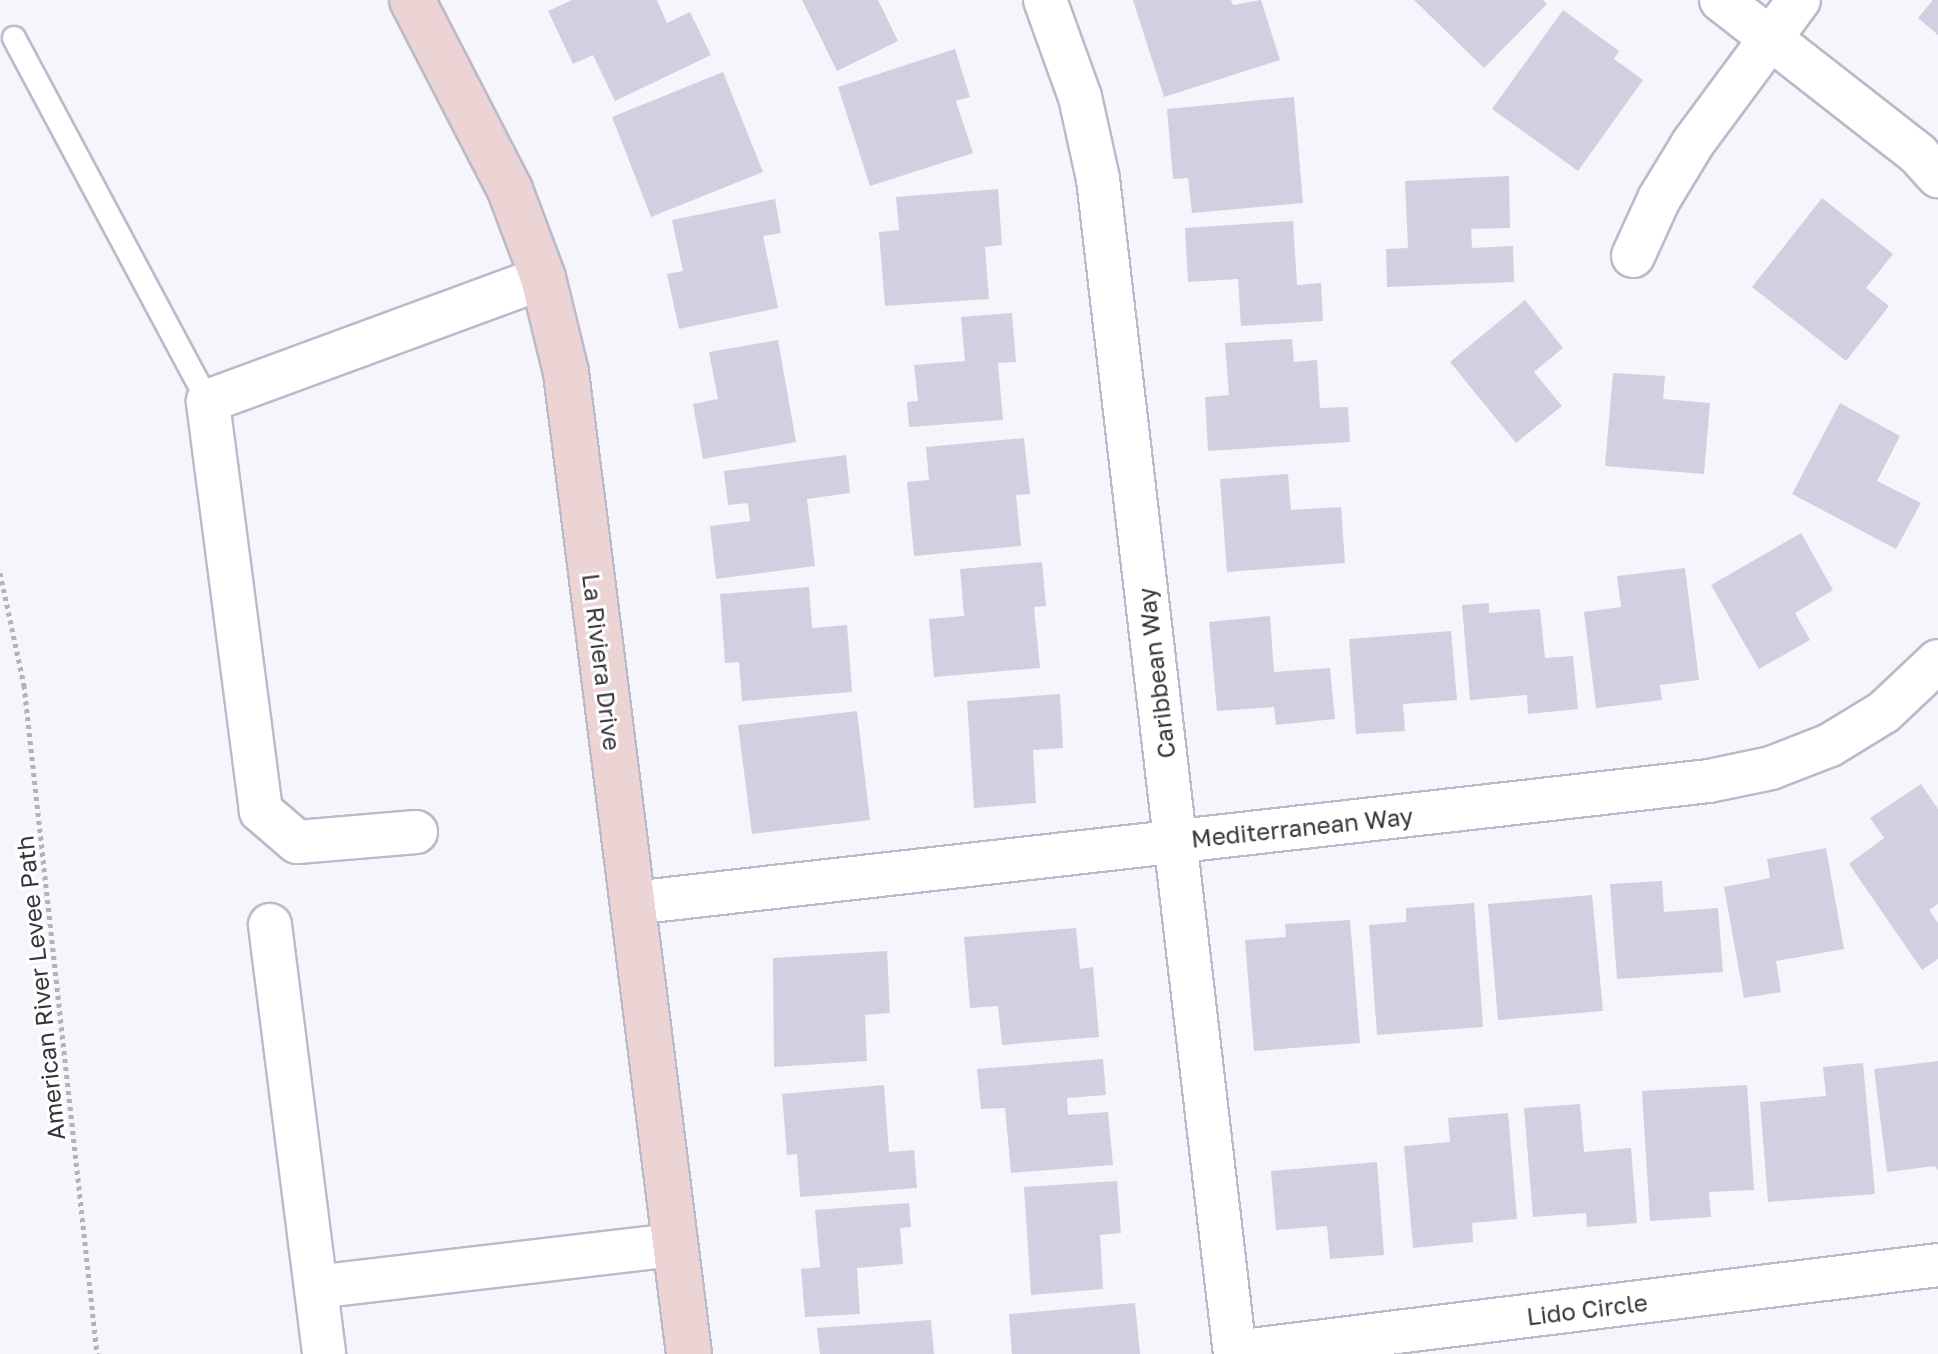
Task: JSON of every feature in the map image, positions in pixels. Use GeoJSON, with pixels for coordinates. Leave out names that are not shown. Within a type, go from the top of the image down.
{"type":"FeatureCollection","features":[{"type":"Feature","properties":{"kind":"street","name":"La Riviera Drive"},"geometry":{"type":"LineString","coordinates":[[412,0],[483,132],[543,278],[566,372],[689,1354]]}},
{"type":"Feature","properties":{"kind":"street","name":"Caribbean Way"},"geometry":{"type":"LineString","coordinates":[[1045,0],[1080,97],[1098,179],[1235,1353]]}},
{"type":"Feature","properties":{"kind":"street"},"geometry":{"type":"LineString","coordinates":[[1721,0],[1918,154],[1938,176]]}},
{"type":"Feature","properties":{"kind":"street"},"geometry":{"type":"LineString","coordinates":[[1633,256],[1693,143],[1799,0]]}},
{"type":"Feature","properties":{"kind":"street"},"geometry":{"type":"LineString","coordinates":[[416,832],[297,842],[261,811],[208,401],[543,278]]}},
{"type":"Feature","properties":{"kind":"street","name":"Mediterranean Way"},"geometry":{"type":"LineString","coordinates":[[633,903],[1709,781],[1771,768],[1830,745],[1884,712],[1938,661]]}},
{"type":"Feature","properties":{"kind":"street"},"geometry":{"type":"LineString","coordinates":[[270,925],[324,1354]]}},
{"type":"Feature","properties":{"kind":"street"},"geometry":{"type":"LineString","coordinates":[[316,1287],[675,1245]]}},
{"type":"Feature","properties":{"kind":"street","name":"Lido Circle"},"geometry":{"type":"LineString","coordinates":[[1235,1353],[1938,1265]]}},
{"type":"Feature","properties":{"kind":"lane"},"geometry":{"type":"LineString","coordinates":[[14,38],[208,401]]}},
{"type":"Feature","properties":{"kind":"path","name":"American River Levee Path"},"geometry":{"type":"LineString","coordinates":[[0,573],[24,685],[97,1354]]}},
{"type":"Feature","properties":{"kind":"building"},"geometry":{"type":"Polygon","coordinates":[[[572,0],[657,0],[667,23],[690,12],[711,55],[615,101],[593,55],[573,64],[548,11],[572,0]]]}},
{"type":"Feature","properties":{"kind":"building"},"geometry":{"type":"Polygon","coordinates":[[[802,0],[878,0],[898,41],[837,71],[802,0]]]}},
{"type":"Feature","properties":{"kind":"building"},"geometry":{"type":"Polygon","coordinates":[[[1133,0],[1231,0],[1233,5],[1261,0],[1280,60],[1164,97],[1133,0]]]}},
{"type":"Feature","properties":{"kind":"building"},"geometry":{"type":"Polygon","coordinates":[[[1414,0],[1543,0],[1547,4],[1484,68],[1414,0]]]}},
{"type":"Feature","properties":{"kind":"building"},"geometry":{"type":"Polygon","coordinates":[[[1933,0],[1938,0],[1938,35],[1918,18],[1933,0]]]}},
{"type":"Feature","properties":{"kind":"building"},"geometry":{"type":"Polygon","coordinates":[[[1563,10],[1619,51],[1614,59],[1643,80],[1578,171],[1492,109],[1563,10]]]}},
{"type":"Feature","properties":{"kind":"building"},"geometry":{"type":"Polygon","coordinates":[[[955,49],[970,97],[956,101],[973,153],[870,186],[838,87],[955,49]]]}},
{"type":"Feature","properties":{"kind":"building"},"geometry":{"type":"Polygon","coordinates":[[[723,72],[763,172],[651,217],[612,117],[723,72]]]}},
{"type":"Feature","properties":{"kind":"building"},"geometry":{"type":"Polygon","coordinates":[[[1294,97],[1303,203],[1192,213],[1188,178],[1173,179],[1167,109],[1294,97]]]}},
{"type":"Feature","properties":{"kind":"building"},"geometry":{"type":"Polygon","coordinates":[[[1509,176],[1510,228],[1471,229],[1472,248],[1513,246],[1514,282],[1387,287],[1386,249],[1408,248],[1405,181],[1509,176]]]}},
{"type":"Feature","properties":{"kind":"building"},"geometry":{"type":"Polygon","coordinates":[[[998,189],[1002,245],[985,247],[989,299],[885,306],[879,232],[899,230],[896,197],[998,189]]]}},
{"type":"Feature","properties":{"kind":"building"},"geometry":{"type":"Polygon","coordinates":[[[1822,198],[1893,254],[1866,288],[1889,306],[1846,361],[1752,287],[1822,198]]]}},
{"type":"Feature","properties":{"kind":"building"},"geometry":{"type":"Polygon","coordinates":[[[775,199],[781,233],[763,236],[778,308],[679,329],[667,274],[683,271],[672,220],[775,199]]]}},
{"type":"Feature","properties":{"kind":"building"},"geometry":{"type":"Polygon","coordinates":[[[1293,221],[1297,285],[1321,283],[1323,321],[1241,326],[1238,279],[1188,282],[1185,228],[1293,221]]]}},
{"type":"Feature","properties":{"kind":"building"},"geometry":{"type":"Polygon","coordinates":[[[1525,300],[1563,348],[1534,372],[1562,406],[1516,443],[1450,362],[1525,300]]]}},
{"type":"Feature","properties":{"kind":"building"},"geometry":{"type":"Polygon","coordinates":[[[1012,313],[1016,362],[998,363],[1003,420],[909,427],[907,402],[918,401],[914,365],[965,361],[961,317],[1012,313]]]}},
{"type":"Feature","properties":{"kind":"building"},"geometry":{"type":"Polygon","coordinates":[[[1292,339],[1294,362],[1317,360],[1320,408],[1348,407],[1350,442],[1208,451],[1205,397],[1229,395],[1225,343],[1292,339]]]}},
{"type":"Feature","properties":{"kind":"building"},"geometry":{"type":"Polygon","coordinates":[[[778,340],[796,442],[703,459],[693,404],[718,399],[709,352],[778,340]]]}},
{"type":"Feature","properties":{"kind":"building"},"geometry":{"type":"Polygon","coordinates":[[[1613,373],[1665,376],[1663,399],[1710,403],[1704,474],[1605,466],[1613,373]]]}},
{"type":"Feature","properties":{"kind":"building"},"geometry":{"type":"Polygon","coordinates":[[[1840,403],[1900,436],[1877,481],[1921,503],[1896,549],[1792,494],[1840,403]]]}},
{"type":"Feature","properties":{"kind":"building"},"geometry":{"type":"Polygon","coordinates":[[[1024,438],[1030,494],[1016,495],[1021,546],[914,556],[907,482],[929,480],[926,447],[1024,438]]]}},
{"type":"Feature","properties":{"kind":"building"},"geometry":{"type":"Polygon","coordinates":[[[846,455],[850,493],[807,499],[815,566],[716,579],[710,526],[750,521],[748,503],[728,505],[724,471],[846,455]]]}},
{"type":"Feature","properties":{"kind":"building"},"geometry":{"type":"Polygon","coordinates":[[[1288,474],[1291,510],[1341,507],[1345,563],[1227,572],[1220,479],[1288,474]]]}},
{"type":"Feature","properties":{"kind":"building"},"geometry":{"type":"Polygon","coordinates":[[[1801,533],[1833,590],[1795,613],[1810,640],[1759,669],[1711,585],[1801,533]]]}},
{"type":"Feature","properties":{"kind":"building"},"geometry":{"type":"Polygon","coordinates":[[[1042,562],[1046,606],[1034,607],[1040,668],[934,677],[929,619],[964,616],[960,569],[1042,562]]]}},
{"type":"Feature","properties":{"kind":"building"},"geometry":{"type":"Polygon","coordinates":[[[1685,568],[1699,680],[1660,685],[1662,700],[1596,708],[1584,612],[1621,607],[1617,576],[1685,568]]]}},
{"type":"Feature","properties":{"kind":"building"},"geometry":{"type":"Polygon","coordinates":[[[809,587],[812,628],[847,625],[852,692],[742,701],[739,662],[725,663],[720,594],[809,587]]]}},
{"type":"Feature","properties":{"kind":"building"},"geometry":{"type":"Polygon","coordinates":[[[1489,603],[1489,613],[1540,609],[1545,658],[1573,656],[1578,709],[1528,714],[1527,695],[1470,700],[1462,605],[1489,603]]]}},
{"type":"Feature","properties":{"kind":"building"},"geometry":{"type":"Polygon","coordinates":[[[1270,616],[1274,672],[1330,668],[1335,719],[1276,725],[1274,707],[1217,711],[1209,622],[1270,616]]]}},
{"type":"Feature","properties":{"kind":"building"},"geometry":{"type":"Polygon","coordinates":[[[1451,631],[1457,700],[1403,704],[1405,731],[1356,734],[1349,639],[1451,631]]]}},
{"type":"Feature","properties":{"kind":"building"},"geometry":{"type":"Polygon","coordinates":[[[1060,694],[1063,748],[1033,750],[1036,803],[974,808],[967,701],[1060,694]]]}},
{"type":"Feature","properties":{"kind":"building"},"geometry":{"type":"Polygon","coordinates":[[[857,711],[870,820],[752,834],[738,725],[857,711]]]}},
{"type":"Feature","properties":{"kind":"building"},"geometry":{"type":"Polygon","coordinates":[[[1921,784],[1938,809],[1938,904],[1929,910],[1938,923],[1938,959],[1922,970],[1849,864],[1884,838],[1870,818],[1921,784]]]}},
{"type":"Feature","properties":{"kind":"building"},"geometry":{"type":"Polygon","coordinates":[[[1826,848],[1844,949],[1776,961],[1781,992],[1744,998],[1724,887],[1770,878],[1767,859],[1826,848]]]}},
{"type":"Feature","properties":{"kind":"building"},"geometry":{"type":"Polygon","coordinates":[[[1662,881],[1664,912],[1718,908],[1723,972],[1617,979],[1610,884],[1662,881]]]}},
{"type":"Feature","properties":{"kind":"building"},"geometry":{"type":"Polygon","coordinates":[[[1592,895],[1603,1011],[1498,1020],[1488,904],[1592,895]]]}},
{"type":"Feature","properties":{"kind":"building"},"geometry":{"type":"Polygon","coordinates":[[[1474,903],[1483,1027],[1377,1035],[1369,925],[1406,922],[1406,908],[1474,903]]]}},
{"type":"Feature","properties":{"kind":"building"},"geometry":{"type":"Polygon","coordinates":[[[1350,920],[1360,1043],[1254,1051],[1245,940],[1286,937],[1285,924],[1350,920]]]}},
{"type":"Feature","properties":{"kind":"building"},"geometry":{"type":"Polygon","coordinates":[[[1076,928],[1080,969],[1093,967],[1099,1037],[1002,1045],[998,1006],[970,1008],[964,937],[1076,928]]]}},
{"type":"Feature","properties":{"kind":"building"},"geometry":{"type":"Polygon","coordinates":[[[887,951],[890,1013],[865,1015],[867,1061],[774,1067],[773,958],[887,951]]]}},
{"type":"Feature","properties":{"kind":"building"},"geometry":{"type":"Polygon","coordinates":[[[1103,1059],[1106,1095],[1067,1098],[1068,1115],[1108,1112],[1113,1165],[1011,1173],[1005,1108],[981,1109],[977,1069],[1103,1059]]]}},
{"type":"Feature","properties":{"kind":"building"},"geometry":{"type":"Polygon","coordinates":[[[1938,1061],[1938,1171],[1935,1166],[1887,1172],[1874,1069],[1938,1061]]]}},
{"type":"Feature","properties":{"kind":"building"},"geometry":{"type":"Polygon","coordinates":[[[1863,1063],[1875,1194],[1768,1202],[1760,1102],[1826,1096],[1823,1067],[1863,1063]]]}},
{"type":"Feature","properties":{"kind":"building"},"geometry":{"type":"Polygon","coordinates":[[[884,1085],[889,1152],[914,1150],[917,1188],[800,1197],[797,1154],[787,1155],[782,1094],[884,1085]]]}},
{"type":"Feature","properties":{"kind":"building"},"geometry":{"type":"Polygon","coordinates":[[[1747,1085],[1754,1190],[1709,1192],[1711,1217],[1650,1221],[1642,1091],[1747,1085]]]}},
{"type":"Feature","properties":{"kind":"building"},"geometry":{"type":"Polygon","coordinates":[[[1580,1104],[1584,1152],[1631,1148],[1637,1223],[1587,1227],[1586,1213],[1533,1217],[1524,1108],[1580,1104]]]}},
{"type":"Feature","properties":{"kind":"building"},"geometry":{"type":"Polygon","coordinates":[[[1508,1113],[1517,1219],[1472,1223],[1473,1242],[1413,1248],[1404,1146],[1450,1142],[1448,1118],[1508,1113]]]}},
{"type":"Feature","properties":{"kind":"building"},"geometry":{"type":"Polygon","coordinates":[[[1377,1162],[1384,1255],[1330,1259],[1327,1226],[1276,1230],[1271,1171],[1377,1162]]]}},
{"type":"Feature","properties":{"kind":"building"},"geometry":{"type":"Polygon","coordinates":[[[1117,1181],[1121,1233],[1100,1235],[1103,1289],[1031,1295],[1024,1187],[1117,1181]]]}},
{"type":"Feature","properties":{"kind":"building"},"geometry":{"type":"Polygon","coordinates":[[[909,1203],[911,1227],[900,1228],[903,1264],[857,1268],[860,1314],[805,1317],[801,1269],[820,1267],[815,1210],[909,1203]]]}},
{"type":"Feature","properties":{"kind":"building"},"geometry":{"type":"Polygon","coordinates":[[[1135,1303],[1140,1354],[1012,1354],[1009,1314],[1135,1303]]]}},
{"type":"Feature","properties":{"kind":"building"},"geometry":{"type":"Polygon","coordinates":[[[931,1320],[934,1354],[820,1354],[817,1328],[931,1320]]]}}]}
